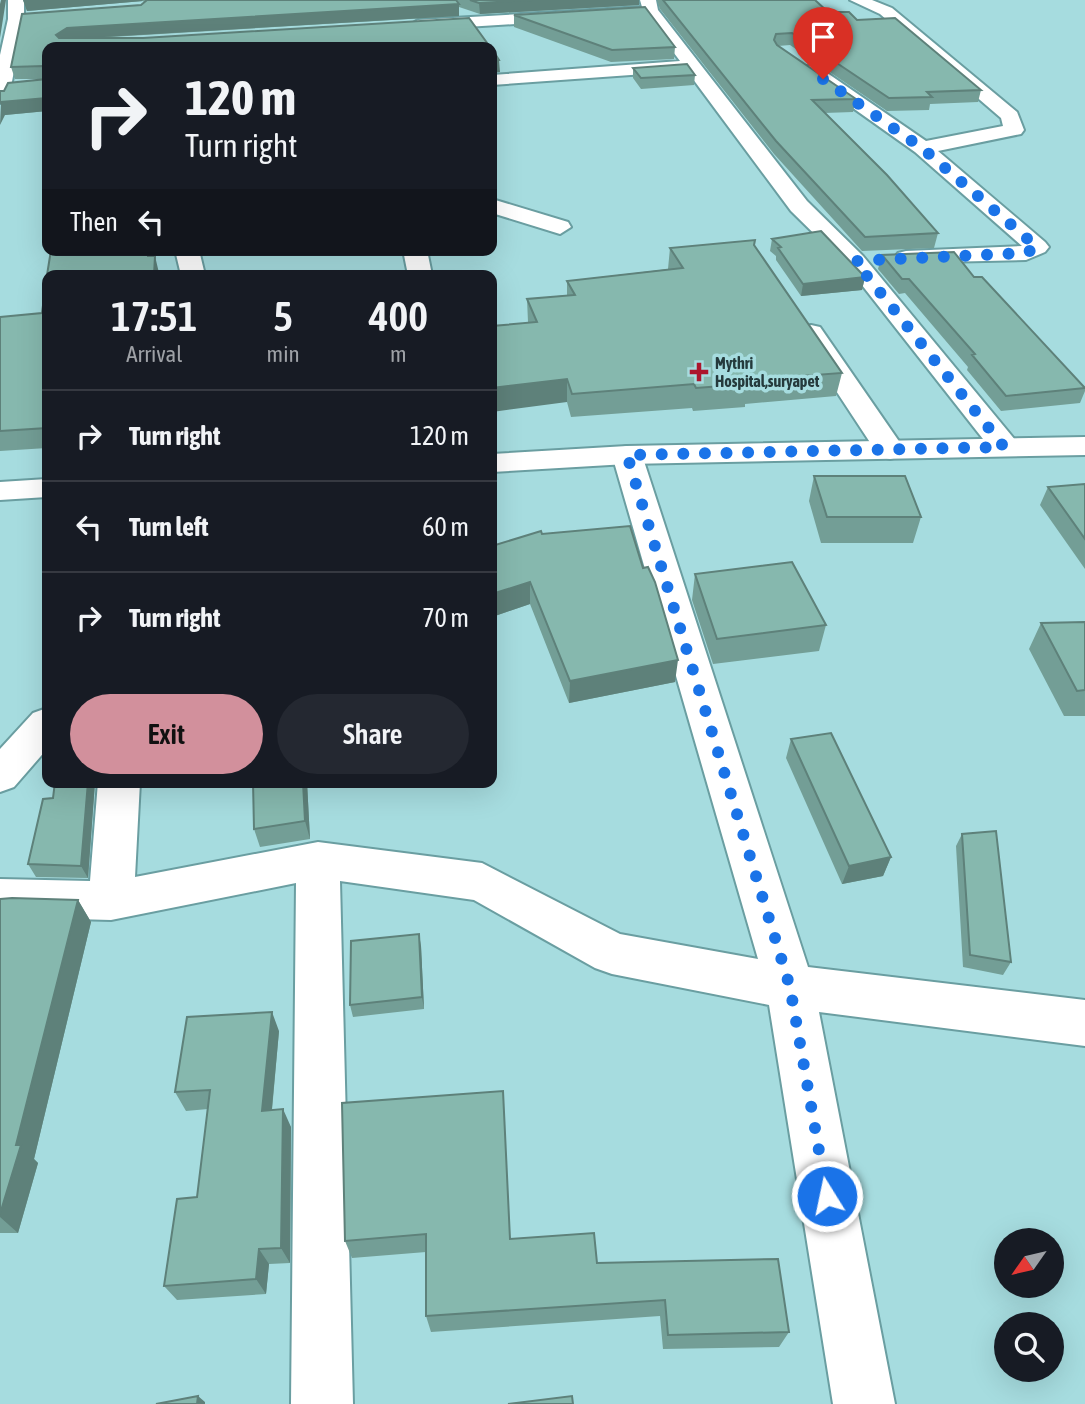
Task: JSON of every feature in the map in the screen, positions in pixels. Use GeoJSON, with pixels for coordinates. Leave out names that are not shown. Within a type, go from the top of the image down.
{"type":"FeatureCollection","features":[{"type":"Feature","properties":{"kind":"street"},"geometry":{"type":"LineString","coordinates":[[16,0],[22,19],[10,50],[1,93],[24,87]]}},
{"type":"Feature","properties":{"kind":"street"},"geometry":{"type":"LineString","coordinates":[[538,1],[560,0]]}},
{"type":"Feature","properties":{"kind":"street"},"geometry":{"type":"LineString","coordinates":[[858,0],[886,11],[1010,116],[1014,130],[922,148]]}},
{"type":"Feature","properties":{"kind":"street"},"geometry":{"type":"LineString","coordinates":[[406,26],[649,6],[799,206],[855,261],[1004,447]]}},
{"type":"Feature","properties":{"kind":"street"},"geometry":{"type":"LineString","coordinates":[[794,58],[922,148],[1037,247],[1026,253],[855,261]]}},
{"type":"Feature","properties":{"kind":"street"},"geometry":{"type":"LineString","coordinates":[[497,80],[691,65]]}},
{"type":"Feature","properties":{"kind":"street"},"geometry":{"type":"LineString","coordinates":[[497,208],[560,227]]}},
{"type":"Feature","properties":{"kind":"street"},"geometry":{"type":"LineString","coordinates":[[796,311],[890,450]]}},
{"type":"Feature","properties":{"kind":"street"},"geometry":{"type":"LineString","coordinates":[[497,463],[627,455],[1085,446]]}},
{"type":"Feature","properties":{"kind":"street"},"geometry":{"type":"LineString","coordinates":[[627,455],[790,987],[864,1404]]}},
{"type":"Feature","properties":{"kind":"street"},"geometry":{"type":"LineString","coordinates":[[0,491],[42,488]]}},
{"type":"Feature","properties":{"kind":"street"},"geometry":{"type":"LineString","coordinates":[[0,776],[42,729]]}},
{"type":"Feature","properties":{"kind":"street"},"geometry":{"type":"LineString","coordinates":[[111,901],[119,788]]}},
{"type":"Feature","properties":{"kind":"street"},"geometry":{"type":"LineString","coordinates":[[318,860],[322,1404]]}},
{"type":"Feature","properties":{"kind":"street"},"geometry":{"type":"LineString","coordinates":[[0,898],[111,901],[318,860],[482,882],[612,953],[790,987],[1085,1023]]}},
{"type":"Feature","properties":{"kind":"building"},"geometry":{"type":"Polygon","coordinates":[[[147,0],[456,0],[459,4],[67,28],[56,35],[59,38],[143,38],[469,18],[486,42],[42,42],[42,66],[11,67],[22,14],[141,5],[147,0]]]}},
{"type":"Feature","properties":{"kind":"building"},"geometry":{"type":"Polygon","coordinates":[[[470,0],[532,0],[479,3],[470,0]]]}},
{"type":"Feature","properties":{"kind":"building"},"geometry":{"type":"Polygon","coordinates":[[[663,0],[815,0],[828,12],[849,12],[857,20],[895,18],[981,90],[927,92],[932,97],[889,98],[792,33],[776,34],[774,40],[777,45],[856,99],[812,100],[887,175],[938,233],[865,237],[776,141],[663,0]]]}},
{"type":"Feature","properties":{"kind":"building"},"geometry":{"type":"Polygon","coordinates":[[[645,7],[675,47],[612,50],[514,15],[645,7]]]}},
{"type":"Feature","properties":{"kind":"building"},"geometry":{"type":"Polygon","coordinates":[[[687,64],[695,75],[641,78],[633,68],[687,64]]]}},
{"type":"Feature","properties":{"kind":"building"},"geometry":{"type":"Polygon","coordinates":[[[42,79],[42,98],[0,103],[0,91],[4,91],[8,83],[42,79]]]}},
{"type":"Feature","properties":{"kind":"building"},"geometry":{"type":"Polygon","coordinates":[[[821,231],[865,277],[803,284],[778,248],[781,247],[772,239],[821,231]]]}},
{"type":"Feature","properties":{"kind":"building"},"geometry":{"type":"Polygon","coordinates":[[[755,240],[754,245],[842,373],[747,380],[748,384],[696,388],[694,384],[572,394],[567,379],[497,387],[497,326],[537,322],[527,299],[575,295],[567,281],[683,268],[670,248],[755,240]]]}},
{"type":"Feature","properties":{"kind":"building"},"geometry":{"type":"Polygon","coordinates":[[[954,252],[974,277],[982,277],[1085,388],[1006,396],[972,355],[975,354],[909,279],[902,279],[882,255],[954,252]]]}},
{"type":"Feature","properties":{"kind":"building"},"geometry":{"type":"Polygon","coordinates":[[[50,256],[155,256],[154,270],[48,270],[50,256]]]}},
{"type":"Feature","properties":{"kind":"building"},"geometry":{"type":"Polygon","coordinates":[[[42,313],[42,428],[0,431],[0,317],[42,313]]]}},
{"type":"Feature","properties":{"kind":"building"},"geometry":{"type":"Polygon","coordinates":[[[814,476],[905,476],[921,517],[827,517],[814,476]]]}},
{"type":"Feature","properties":{"kind":"building"},"geometry":{"type":"Polygon","coordinates":[[[1085,484],[1085,539],[1048,487],[1085,484]]]}},
{"type":"Feature","properties":{"kind":"building"},"geometry":{"type":"Polygon","coordinates":[[[630,526],[643,568],[648,567],[655,582],[678,660],[570,681],[530,582],[497,592],[497,544],[541,531],[542,534],[630,526]]]}},
{"type":"Feature","properties":{"kind":"building"},"geometry":{"type":"Polygon","coordinates":[[[792,562],[826,625],[717,639],[695,574],[792,562]]]}},
{"type":"Feature","properties":{"kind":"building"},"geometry":{"type":"Polygon","coordinates":[[[1085,622],[1085,690],[1077,691],[1041,623],[1085,622]]]}},
{"type":"Feature","properties":{"kind":"building"},"geometry":{"type":"Polygon","coordinates":[[[831,733],[891,857],[849,866],[791,739],[831,733]]]}},
{"type":"Feature","properties":{"kind":"building"},"geometry":{"type":"Polygon","coordinates":[[[54,788],[88,788],[81,866],[28,864],[43,799],[53,798],[54,788]]]}},
{"type":"Feature","properties":{"kind":"building"},"geometry":{"type":"Polygon","coordinates":[[[253,788],[303,788],[305,821],[254,829],[253,788]]]}},
{"type":"Feature","properties":{"kind":"building"},"geometry":{"type":"Polygon","coordinates":[[[996,831],[1011,962],[970,955],[962,834],[996,831]]]}},
{"type":"Feature","properties":{"kind":"building"},"geometry":{"type":"Polygon","coordinates":[[[0,899],[78,900],[16,1145],[21,1145],[0,1214],[0,899]]]}},
{"type":"Feature","properties":{"kind":"building"},"geometry":{"type":"Polygon","coordinates":[[[419,934],[422,997],[350,1005],[351,941],[419,934]]]}},
{"type":"Feature","properties":{"kind":"building"},"geometry":{"type":"Polygon","coordinates":[[[272,1012],[262,1111],[283,1109],[281,1248],[259,1249],[256,1279],[164,1286],[177,1199],[197,1197],[210,1090],[175,1092],[187,1017],[272,1012]]]}},
{"type":"Feature","properties":{"kind":"building"},"geometry":{"type":"Polygon","coordinates":[[[503,1091],[510,1239],[594,1233],[597,1263],[778,1259],[789,1332],[668,1335],[665,1300],[426,1316],[426,1234],[345,1241],[342,1103],[503,1091]]]}},
{"type":"Feature","properties":{"kind":"building"},"geometry":{"type":"Polygon","coordinates":[[[198,1396],[197,1404],[156,1404],[198,1396]]]}},
{"type":"Feature","properties":{"kind":"building"},"geometry":{"type":"Polygon","coordinates":[[[572,1396],[573,1404],[508,1404],[572,1396]]]}},
{"type":"Feature","properties":{"kind":"place","name":"Mythri Hospital,suryapet"},"geometry":{"type":"Point","coordinates":[699,372]}},
{"type":"Feature","properties":{"kind":"route"},"geometry":{"type":"LineString","coordinates":[[823,79],[922,148],[1037,247],[1026,253],[855,261],[1004,447],[627,455],[790,987],[827,1196]]}}]}
